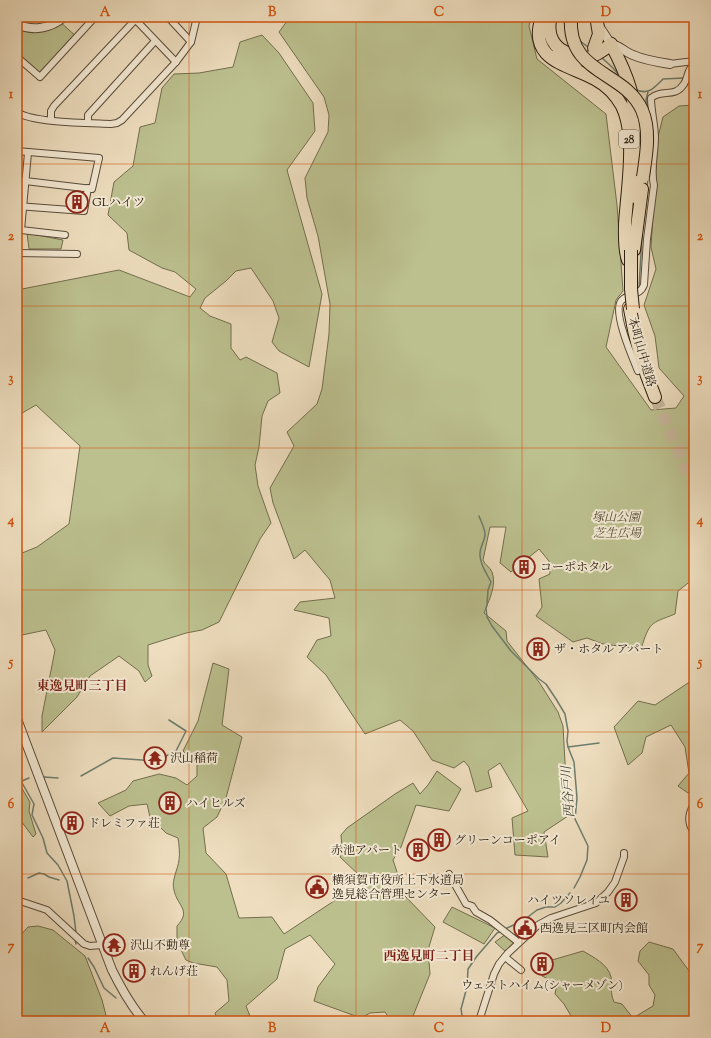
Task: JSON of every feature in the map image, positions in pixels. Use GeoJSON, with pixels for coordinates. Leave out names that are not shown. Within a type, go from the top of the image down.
{"type":"FeatureCollection","features":[{"type":"Feature","properties":{"kind":"highway","name":"28"},"geometry":{"type":"LineString","coordinates":[[542,17],[538,36],[540,43],[547,54],[560,64],[602,83],[616,97],[628,120],[629,138],[625,232],[629,252]]}},
{"type":"Feature","properties":{"kind":"highway"},"geometry":{"type":"LineString","coordinates":[[546,17],[544,31],[547,44],[550,50],[560,57],[576,61],[588,58],[613,45]]}},
{"type":"Feature","properties":{"kind":"highway"},"geometry":{"type":"LineString","coordinates":[[551,17],[549,31],[552,40],[558,48],[566,53],[575,55],[585,53],[594,48],[613,45]]}},
{"type":"Feature","properties":{"kind":"highway","name":"28"},"geometry":{"type":"LineString","coordinates":[[571,17],[571,33],[578,51],[587,62],[628,92],[641,109],[645,120],[647,137],[644,178],[636,229],[629,252]]}},
{"type":"Feature","properties":{"kind":"highway"},"geometry":{"type":"LineString","coordinates":[[594,48],[599,34],[596,19]]}},
{"type":"Feature","properties":{"kind":"highway"},"geometry":{"type":"LineString","coordinates":[[613,45],[632,89],[640,138],[629,252]]}},
{"type":"Feature","properties":{"kind":"highway","name":"本町山中道路"},"geometry":{"type":"LineString","coordinates":[[629,252],[633,326],[641,360],[656,396]]}},
{"type":"Feature","properties":{"kind":"street"},"geometry":{"type":"LineString","coordinates":[[17,24],[34,29],[44,28],[55,24],[64,17]]}},
{"type":"Feature","properties":{"kind":"street"},"geometry":{"type":"LineString","coordinates":[[17,57],[40,77],[95,17]]}},
{"type":"Feature","properties":{"kind":"street"},"geometry":{"type":"LineString","coordinates":[[168,17],[191,42]]}},
{"type":"Feature","properties":{"kind":"street"},"geometry":{"type":"LineString","coordinates":[[17,112],[23,116],[51,120],[88,123],[117,123],[122,120],[176,62],[191,42],[197,17]]}},
{"type":"Feature","properties":{"kind":"street"},"geometry":{"type":"LineString","coordinates":[[51,120],[51,111],[54,106],[134,18],[176,62]]}},
{"type":"Feature","properties":{"kind":"street"},"geometry":{"type":"LineString","coordinates":[[596,19],[613,45],[633,56],[670,64],[694,61]]}},
{"type":"Feature","properties":{"kind":"street"},"geometry":{"type":"LineString","coordinates":[[88,123],[88,115],[155,41]]}},
{"type":"Feature","properties":{"kind":"street"},"geometry":{"type":"LineString","coordinates":[[638,371],[627,345],[619,306],[622,300],[640,292],[644,285],[646,239],[654,185],[652,177],[655,137],[650,98],[662,92],[676,92],[684,85],[690,69],[694,68]]}},
{"type":"Feature","properties":{"kind":"street"},"geometry":{"type":"LineString","coordinates":[[17,151],[99,158],[92,189],[17,180]]}},
{"type":"Feature","properties":{"kind":"street"},"geometry":{"type":"LineString","coordinates":[[28,153],[26,181],[20,206],[19,230],[65,235]]}},
{"type":"Feature","properties":{"kind":"street"},"geometry":{"type":"LineString","coordinates":[[20,206],[84,211],[88,188]]}},
{"type":"Feature","properties":{"kind":"street"},"geometry":{"type":"LineString","coordinates":[[17,253],[77,254]]}},
{"type":"Feature","properties":{"kind":"street"},"geometry":{"type":"LineString","coordinates":[[17,719],[102,944],[120,987],[143,1020]]}},
{"type":"Feature","properties":{"kind":"street"},"geometry":{"type":"LineString","coordinates":[[694,804],[691,809],[689,824],[694,832]]}},
{"type":"Feature","properties":{"kind":"street"},"geometry":{"type":"LineString","coordinates":[[479,1021],[494,974],[504,958],[518,942],[538,925],[550,918],[596,903],[608,892],[615,882],[624,858],[624,853]]}},
{"type":"Feature","properties":{"kind":"street"},"geometry":{"type":"LineString","coordinates":[[450,874],[466,904],[472,906],[476,912],[490,920],[518,942]]}},
{"type":"Feature","properties":{"kind":"street"},"geometry":{"type":"LineString","coordinates":[[17,900],[47,910],[84,944],[90,946],[102,944]]}},
{"type":"Feature","properties":{"kind":"street"},"geometry":{"type":"LineString","coordinates":[[504,958],[521,970]]}},
{"type":"Feature","properties":{"kind":"green space"},"geometry":{"type":"Polygon","coordinates":[[[290,17],[531,17],[529,26],[537,59],[606,114],[617,205],[623,291],[616,300],[606,347],[651,410],[676,408],[684,396],[659,368],[655,336],[644,305],[656,269],[651,247],[658,137],[663,117],[679,106],[694,105],[694,581],[692,580],[678,591],[675,614],[656,622],[649,628],[641,649],[603,644],[587,638],[573,642],[536,616],[542,607],[539,579],[550,574],[549,561],[539,549],[511,572],[500,563],[506,527],[490,527],[483,560],[492,572],[494,582],[484,613],[506,631],[507,641],[539,682],[558,712],[563,726],[568,816],[544,832],[548,857],[515,855],[512,818],[528,811],[500,763],[488,771],[492,787],[476,792],[469,767],[464,761],[454,768],[432,760],[413,731],[400,720],[365,734],[326,675],[307,657],[317,640],[331,636],[329,618],[294,610],[300,602],[335,598],[330,580],[305,550],[294,559],[273,503],[270,488],[294,446],[287,432],[317,404],[322,389],[329,334],[330,304],[318,236],[307,198],[305,178],[328,132],[329,115],[324,97],[279,32],[290,17]]]}},
{"type":"Feature","properties":{"kind":"green space"},"geometry":{"type":"Polygon","coordinates":[[[59,21],[77,37],[40,77],[17,57],[17,24],[34,29],[59,21]]]}},
{"type":"Feature","properties":{"kind":"green space"},"geometry":{"type":"Polygon","coordinates":[[[262,35],[279,53],[313,103],[315,131],[287,170],[322,294],[309,367],[279,351],[272,342],[279,318],[273,301],[251,268],[236,271],[205,298],[200,308],[210,316],[231,324],[231,348],[240,360],[246,357],[277,373],[280,393],[268,401],[262,416],[259,447],[255,465],[258,486],[271,523],[260,539],[219,622],[202,630],[186,633],[148,645],[148,665],[152,676],[145,682],[139,671],[119,656],[90,676],[77,697],[42,732],[42,716],[55,650],[46,630],[17,636],[17,555],[37,547],[69,524],[80,446],[36,405],[17,416],[17,290],[119,270],[190,297],[196,289],[175,272],[162,268],[129,250],[127,233],[108,215],[114,182],[133,166],[140,127],[155,123],[162,88],[174,74],[199,73],[233,67],[240,42],[262,35]]]}},
{"type":"Feature","properties":{"kind":"green space"},"geometry":{"type":"Polygon","coordinates":[[[27,233],[63,240],[61,249],[29,249],[27,233]]]}},
{"type":"Feature","properties":{"kind":"green space"},"geometry":{"type":"Polygon","coordinates":[[[213,663],[229,669],[222,725],[242,737],[226,798],[217,817],[203,828],[206,853],[226,874],[239,918],[272,917],[284,934],[349,891],[362,889],[362,878],[340,857],[342,849],[341,835],[347,828],[413,783],[420,794],[437,771],[461,789],[449,811],[416,805],[401,847],[393,860],[405,896],[435,927],[428,950],[430,974],[411,1021],[391,1021],[385,1012],[370,1013],[361,1018],[314,1001],[318,987],[335,964],[310,935],[285,949],[277,979],[246,1006],[252,1021],[218,1021],[215,1013],[229,1001],[227,980],[217,967],[193,963],[186,960],[177,942],[177,926],[183,916],[182,908],[173,886],[179,857],[178,838],[166,833],[150,817],[147,804],[129,806],[110,816],[98,803],[126,790],[133,781],[159,774],[176,778],[187,785],[197,776],[197,764],[183,751],[198,721],[213,663]]]}},
{"type":"Feature","properties":{"kind":"green space"},"geometry":{"type":"Polygon","coordinates":[[[694,679],[694,788],[688,793],[678,786],[689,773],[685,747],[671,725],[646,737],[642,753],[628,765],[614,727],[638,701],[655,705],[694,679]]]}},
{"type":"Feature","properties":{"kind":"green space"},"geometry":{"type":"Polygon","coordinates":[[[17,780],[30,802],[29,811],[36,834],[33,837],[18,817],[17,818],[17,780]]]}},
{"type":"Feature","properties":{"kind":"green space"},"geometry":{"type":"Polygon","coordinates":[[[452,907],[495,928],[484,944],[443,922],[452,907]]]}},
{"type":"Feature","properties":{"kind":"green space"},"geometry":{"type":"Polygon","coordinates":[[[38,926],[53,930],[85,956],[102,1000],[107,1019],[104,1021],[17,1021],[17,939],[28,927],[38,926]]]}},
{"type":"Feature","properties":{"kind":"green space"},"geometry":{"type":"Polygon","coordinates":[[[506,934],[516,942],[507,953],[495,942],[506,934]]]}},
{"type":"Feature","properties":{"kind":"green space"},"geometry":{"type":"Polygon","coordinates":[[[649,942],[673,949],[692,975],[694,983],[694,1021],[574,1021],[564,1004],[555,994],[557,983],[542,976],[552,960],[583,951],[600,961],[607,968],[611,977],[614,1002],[622,1004],[633,1018],[653,1006],[655,995],[649,985],[649,975],[638,961],[640,951],[649,942]]]}},
{"type":"Feature","properties":{"kind":"waterway"},"geometry":{"type":"LineString","coordinates":[[562,17],[566,24]]}},
{"type":"Feature","properties":{"kind":"waterway"},"geometry":{"type":"LineString","coordinates":[[580,41],[588,47]]}},
{"type":"Feature","properties":{"kind":"waterway"},"geometry":{"type":"LineString","coordinates":[[601,57],[619,75]]}},
{"type":"Feature","properties":{"kind":"waterway"},"geometry":{"type":"LineString","coordinates":[[635,89],[644,92],[654,88],[663,79],[684,78]]}},
{"type":"Feature","properties":{"kind":"waterway"},"geometry":{"type":"LineString","coordinates":[[688,78],[694,79]]}},
{"type":"Feature","properties":{"kind":"waterway"},"geometry":{"type":"LineString","coordinates":[[648,92],[646,100],[649,112]]}},
{"type":"Feature","properties":{"kind":"waterway"},"geometry":{"type":"LineString","coordinates":[[647,187],[648,178]]}},
{"type":"Feature","properties":{"kind":"waterway"},"geometry":{"type":"LineString","coordinates":[[639,288],[642,236]]}},
{"type":"Feature","properties":{"kind":"waterway"},"geometry":{"type":"LineString","coordinates":[[616,313],[617,303],[620,298]]}},
{"type":"Feature","properties":{"kind":"waterway"},"geometry":{"type":"LineString","coordinates":[[479,516],[484,527],[485,534],[480,549],[480,559],[482,566],[491,582],[488,590],[486,608],[487,617],[511,651],[546,684],[556,699],[565,714],[568,731],[568,747]]}},
{"type":"Feature","properties":{"kind":"waterway"},"geometry":{"type":"LineString","coordinates":[[81,776],[113,758],[156,761],[176,751],[186,731],[169,720]]}},
{"type":"Feature","properties":{"kind":"waterway","name":"西谷戸川"},"geometry":{"type":"LineString","coordinates":[[574,888],[587,860],[588,846],[575,819],[577,798],[574,762],[568,747],[599,743]]}},
{"type":"Feature","properties":{"kind":"waterway"},"geometry":{"type":"LineString","coordinates":[[17,777],[21,781],[34,804],[32,815],[43,838],[47,853],[58,865],[67,881],[76,933]]}},
{"type":"Feature","properties":{"kind":"waterway"},"geometry":{"type":"LineString","coordinates":[[44,777],[58,778]]}},
{"type":"Feature","properties":{"kind":"waterway"},"geometry":{"type":"LineString","coordinates":[[22,781],[29,778]]}},
{"type":"Feature","properties":{"kind":"waterway"},"geometry":{"type":"LineString","coordinates":[[28,878],[39,873],[59,880]]}},
{"type":"Feature","properties":{"kind":"waterway","name":"西谷戸川"},"geometry":{"type":"LineString","coordinates":[[505,929],[524,920],[537,910],[546,907],[555,907],[570,893]]}},
{"type":"Feature","properties":{"kind":"waterway","name":"西谷戸川"},"geometry":{"type":"LineString","coordinates":[[463,1021],[461,1009],[467,987],[468,969],[497,933],[502,931]]}},
{"type":"Feature","properties":{"kind":"waterway"},"geometry":{"type":"LineString","coordinates":[[75,939],[76,944]]}},
{"type":"Feature","properties":{"kind":"waterway"},"geometry":{"type":"LineString","coordinates":[[88,958],[104,988],[116,998]]}},
{"type":"Feature","properties":{"kind":"tunnel"},"geometry":{"type":"LineString","coordinates":[[655,397],[694,486]]}},
{"type":"Feature","properties":{"kind":"place","name":"GLハイツ"},"geometry":{"type":"Point","coordinates":[77,202]}},
{"type":"Feature","properties":{"kind":"place","name":"コーポホタル"},"geometry":{"type":"Point","coordinates":[524,567]}},
{"type":"Feature","properties":{"kind":"place","name":"ザ・ホタル アパート"},"geometry":{"type":"Point","coordinates":[538,649]}},
{"type":"Feature","properties":{"kind":"place","name":"沢山稲荷"},"geometry":{"type":"Point","coordinates":[155,758]}},
{"type":"Feature","properties":{"kind":"place","name":"ハイヒルズ"},"geometry":{"type":"Point","coordinates":[170,803]}},
{"type":"Feature","properties":{"kind":"place","name":"ドレミファ荘"},"geometry":{"type":"Point","coordinates":[72,823]}},
{"type":"Feature","properties":{"kind":"place","name":"グリーンコーポアイ"},"geometry":{"type":"Point","coordinates":[439,840]}},
{"type":"Feature","properties":{"kind":"place","name":"赤池アパート"},"geometry":{"type":"Point","coordinates":[418,850]}},
{"type":"Feature","properties":{"kind":"place","name":"横須賀市役所上下水道局 逸見総合管理センター"},"geometry":{"type":"Point","coordinates":[317,887]}},
{"type":"Feature","properties":{"kind":"place","name":"ハイツソレイユ"},"geometry":{"type":"Point","coordinates":[626,900]}},
{"type":"Feature","properties":{"kind":"place","name":"西逸見三区町内会館"},"geometry":{"type":"Point","coordinates":[525,928]}},
{"type":"Feature","properties":{"kind":"place","name":"沢山不動尊"},"geometry":{"type":"Point","coordinates":[114,945]}},
{"type":"Feature","properties":{"kind":"place","name":"ウェストハイム(シャーメゾン)"},"geometry":{"type":"Point","coordinates":[542,964]}},
{"type":"Feature","properties":{"kind":"place","name":"れんげ荘"},"geometry":{"type":"Point","coordinates":[134,971]}},
{"type":"Feature","properties":{"kind":"district","name":"東逸見町三丁目"},"geometry":{"type":"Point","coordinates":[82,685]}},
{"type":"Feature","properties":{"kind":"district","name":"西逸見町二丁目"},"geometry":{"type":"Point","coordinates":[429,955]}},
{"type":"Feature","properties":{"kind":"park label","name":"塚山公園"},"geometry":{"type":"Point","coordinates":[616,517]}},
{"type":"Feature","properties":{"kind":"park label","name":"芝生広場"},"geometry":{"type":"Point","coordinates":[617,533]}}]}
